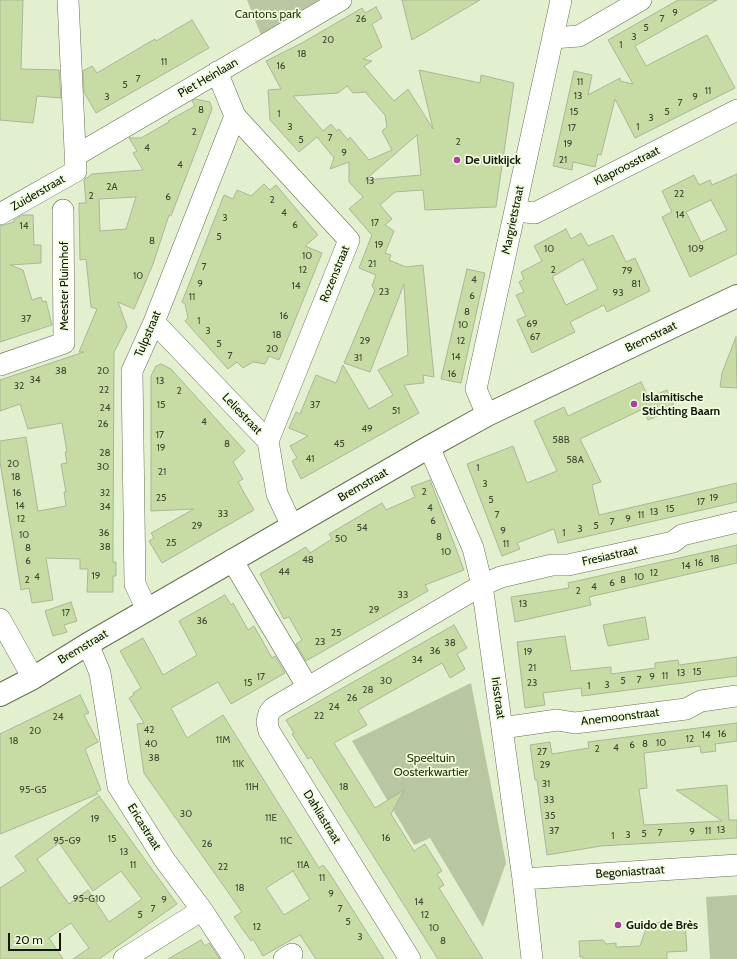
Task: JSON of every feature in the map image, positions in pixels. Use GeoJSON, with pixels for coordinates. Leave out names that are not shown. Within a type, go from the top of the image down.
{"type":"FeatureCollection","features":[{"type":"Feature","properties":{"kind":"street"},"geometry":{"type":"LineString","coordinates":[[68,0],[76,164]]}},
{"type":"Feature","properties":{"kind":"street","name":"Piet Heinlaan"},"geometry":{"type":"LineString","coordinates":[[76,164],[217,72],[341,0]]}},
{"type":"Feature","properties":{"kind":"street","name":"Margrietstraat"},"geometry":{"type":"LineString","coordinates":[[487,415],[476,389],[561,0]]}},
{"type":"Feature","properties":{"kind":"street"},"geometry":{"type":"LineString","coordinates":[[553,38],[579,36],[641,0]]}},
{"type":"Feature","properties":{"kind":"street"},"geometry":{"type":"LineString","coordinates":[[217,72],[235,116]]}},
{"type":"Feature","properties":{"kind":"street","name":"Klaproosstraat"},"geometry":{"type":"LineString","coordinates":[[516,211],[535,213],[737,110]]}},
{"type":"Feature","properties":{"kind":"street","name":"Tulpstraat"},"geometry":{"type":"LineString","coordinates":[[147,610],[135,584],[132,372],[154,322],[235,116]]}},
{"type":"Feature","properties":{"kind":"street","name":"Rozenstraat"},"geometry":{"type":"LineString","coordinates":[[235,116],[349,240],[268,441]]}},
{"type":"Feature","properties":{"kind":"street","name":"Zuiderstraat"},"geometry":{"type":"LineString","coordinates":[[0,214],[76,164]]}},
{"type":"Feature","properties":{"kind":"street","name":"Meester Pluimhof"},"geometry":{"type":"LineString","coordinates":[[0,365],[64,343],[63,210]]}},
{"type":"Feature","properties":{"kind":"street","name":"Bremstraat"},"geometry":{"type":"LineString","coordinates":[[0,695],[33,678],[88,644],[429,446],[487,415],[737,296]]}},
{"type":"Feature","properties":{"kind":"street","name":"Leliestraat"},"geometry":{"type":"LineString","coordinates":[[154,322],[268,441],[277,494],[292,526]]}},
{"type":"Feature","properties":{"kind":"street","name":"Irisstraat"},"geometry":{"type":"LineString","coordinates":[[429,446],[473,548],[482,585],[532,959]]}},
{"type":"Feature","properties":{"kind":"street","name":"Fresiastraat"},"geometry":{"type":"LineString","coordinates":[[482,585],[501,577],[552,565],[568,565],[673,542],[682,535],[737,522]]}},
{"type":"Feature","properties":{"kind":"street"},"geometry":{"type":"LineString","coordinates":[[232,560],[307,686]]}},
{"type":"Feature","properties":{"kind":"street","name":"Dahliastraat"},"geometry":{"type":"LineString","coordinates":[[410,959],[269,731],[267,722],[269,713],[273,708],[307,686],[482,585]]}},
{"type":"Feature","properties":{"kind":"street"},"geometry":{"type":"LineString","coordinates":[[0,619],[33,678]]}},
{"type":"Feature","properties":{"kind":"street","name":"Ericastraat"},"geometry":{"type":"LineString","coordinates":[[88,644],[100,673],[118,786],[164,859],[202,910],[234,959]]}},
{"type":"Feature","properties":{"kind":"street","name":"Anemoonstraat"},"geometry":{"type":"LineString","coordinates":[[502,728],[557,720],[576,723],[686,709],[702,701],[737,696]]}},
{"type":"Feature","properties":{"kind":"street","name":"Begoniastraat"},"geometry":{"type":"LineString","coordinates":[[522,879],[737,866]]}},
{"type":"Feature","properties":{"kind":"street"},"geometry":{"type":"LineString","coordinates":[[124,959],[202,910]]}},
{"type":"Feature","properties":{"kind":"green space","name":"Cantons park"},"geometry":{"type":"Polygon","coordinates":[[[247,0],[319,0],[261,35],[247,0]]]}},
{"type":"Feature","properties":{"kind":"green space","name":"Speeltuin Oosterkwartier"},"geometry":{"type":"Polygon","coordinates":[[[471,683],[506,863],[483,927],[430,838],[414,845],[352,741],[471,683]]]}},
{"type":"Feature","properties":{"kind":"green space"},"geometry":{"type":"Polygon","coordinates":[[[737,895],[737,959],[710,959],[706,897],[737,895]]]}},
{"type":"Feature","properties":{"kind":"building"},"geometry":{"type":"Polygon","coordinates":[[[0,0],[23,0],[21,69],[59,70],[61,98],[37,96],[33,123],[0,120],[0,0]]]}},
{"type":"Feature","properties":{"kind":"building"},"geometry":{"type":"Polygon","coordinates":[[[402,0],[480,0],[412,40],[402,0]]]}},
{"type":"Feature","properties":{"kind":"building"},"geometry":{"type":"Polygon","coordinates":[[[678,0],[717,0],[635,46],[646,66],[707,35],[735,88],[635,138],[615,99],[601,155],[598,154],[595,167],[573,162],[572,170],[553,166],[574,71],[592,75],[588,95],[620,78],[620,81],[633,84],[608,40],[678,0]]]}},
{"type":"Feature","properties":{"kind":"building"},"geometry":{"type":"Polygon","coordinates":[[[376,7],[382,18],[372,24],[382,47],[363,59],[372,61],[364,66],[394,101],[408,89],[433,129],[419,70],[480,83],[481,75],[514,83],[496,207],[425,210],[423,190],[395,192],[380,205],[392,219],[385,225],[394,231],[385,253],[391,255],[389,260],[406,267],[423,265],[434,377],[423,375],[424,383],[404,385],[419,413],[301,479],[292,461],[297,458],[290,446],[308,436],[289,428],[296,412],[300,414],[316,375],[336,383],[343,365],[369,409],[393,395],[378,370],[408,355],[404,284],[370,372],[344,363],[375,290],[372,286],[376,275],[359,268],[372,235],[349,209],[363,197],[349,182],[349,162],[330,169],[334,158],[317,137],[299,152],[270,120],[268,90],[281,89],[266,61],[302,43],[362,8],[365,13],[376,7]],[[347,86],[338,93],[293,96],[323,131],[331,124],[337,131],[339,129],[348,140],[350,137],[369,160],[392,150],[382,131],[387,127],[385,115],[366,93],[367,92],[353,93],[347,86]],[[417,135],[395,154],[365,180],[421,175],[417,135]]]}},
{"type":"Feature","properties":{"kind":"building"},"geometry":{"type":"Polygon","coordinates":[[[192,20],[209,48],[96,113],[84,92],[83,71],[92,66],[97,73],[155,39],[156,41],[192,20]]]}},
{"type":"Feature","properties":{"kind":"building"},"geometry":{"type":"Polygon","coordinates":[[[195,99],[210,102],[212,109],[171,216],[169,215],[153,264],[134,309],[118,302],[127,327],[114,352],[113,562],[116,562],[116,576],[113,576],[113,592],[87,592],[88,569],[80,569],[80,559],[46,558],[53,600],[32,603],[29,588],[21,590],[0,462],[0,441],[26,437],[38,511],[66,506],[64,492],[66,492],[61,464],[67,463],[65,452],[67,452],[62,423],[28,429],[20,404],[0,411],[0,380],[84,352],[79,352],[97,309],[91,307],[86,259],[80,260],[79,203],[86,203],[84,180],[92,174],[143,170],[133,153],[137,151],[129,138],[141,138],[169,122],[168,121],[195,106],[192,101],[195,99]],[[136,197],[99,199],[100,231],[126,229],[136,197]]]}},
{"type":"Feature","properties":{"kind":"building"},"geometry":{"type":"Polygon","coordinates":[[[737,174],[737,254],[690,277],[662,217],[672,212],[662,191],[694,175],[699,185],[710,180],[712,185],[737,174]],[[711,200],[686,212],[701,242],[727,230],[711,200]]]}},
{"type":"Feature","properties":{"kind":"building"},"geometry":{"type":"Polygon","coordinates":[[[264,184],[270,190],[276,185],[318,235],[305,246],[322,253],[279,360],[269,356],[265,364],[253,362],[243,368],[237,362],[228,369],[185,321],[188,318],[185,304],[182,302],[224,195],[233,199],[237,190],[251,196],[264,184]]]}},
{"type":"Feature","properties":{"kind":"building"},"geometry":{"type":"Polygon","coordinates":[[[22,215],[33,215],[34,245],[41,245],[41,263],[10,265],[23,270],[32,300],[41,297],[43,302],[46,301],[52,325],[0,342],[0,226],[14,222],[14,220],[22,215]]]}},
{"type":"Feature","properties":{"kind":"building"},"geometry":{"type":"Polygon","coordinates":[[[566,229],[571,239],[581,233],[588,246],[613,235],[626,262],[635,258],[650,291],[607,312],[604,305],[570,322],[575,332],[532,353],[517,320],[526,316],[516,295],[524,292],[519,282],[524,279],[521,272],[542,261],[534,246],[566,229]],[[583,259],[552,277],[566,305],[598,289],[583,259]]]}},
{"type":"Feature","properties":{"kind":"building"},"geometry":{"type":"Polygon","coordinates":[[[467,269],[485,273],[461,383],[441,379],[467,269]]]}},
{"type":"Feature","properties":{"kind":"building"},"geometry":{"type":"Polygon","coordinates":[[[736,337],[737,388],[720,387],[722,373],[736,337]]]}},
{"type":"Feature","properties":{"kind":"building"},"geometry":{"type":"Polygon","coordinates":[[[161,364],[171,369],[245,451],[233,462],[243,479],[238,482],[254,510],[162,563],[149,541],[154,538],[151,533],[194,509],[151,511],[151,376],[156,366],[161,364]]]}},
{"type":"Feature","properties":{"kind":"building"},"geometry":{"type":"Polygon","coordinates":[[[641,382],[649,398],[667,390],[675,408],[648,420],[643,409],[580,439],[601,482],[592,485],[599,515],[737,483],[737,502],[558,543],[554,529],[517,543],[520,549],[502,556],[467,464],[513,446],[527,483],[557,471],[534,421],[564,407],[568,416],[641,382]]]}},
{"type":"Feature","properties":{"kind":"building"},"geometry":{"type":"Polygon","coordinates":[[[430,480],[464,570],[425,585],[428,591],[306,661],[296,644],[302,640],[289,617],[284,619],[260,574],[306,547],[310,553],[332,539],[329,534],[382,503],[386,510],[415,497],[411,487],[430,480]]]}},
{"type":"Feature","properties":{"kind":"building"},"geometry":{"type":"Polygon","coordinates":[[[737,545],[737,563],[589,597],[591,605],[515,622],[511,597],[569,588],[568,583],[737,545]]]}},
{"type":"Feature","properties":{"kind":"building"},"geometry":{"type":"Polygon","coordinates":[[[225,595],[231,605],[233,603],[248,630],[254,626],[272,658],[275,656],[285,673],[231,704],[218,682],[171,708],[187,738],[223,715],[319,868],[323,865],[328,871],[384,959],[316,959],[300,935],[263,956],[253,939],[251,941],[234,917],[242,912],[144,773],[137,724],[144,723],[129,698],[134,695],[133,693],[141,688],[120,651],[143,638],[163,675],[197,655],[179,621],[225,595]],[[293,871],[266,888],[284,915],[310,899],[293,871]]]}},
{"type":"Feature","properties":{"kind":"building"},"geometry":{"type":"Polygon","coordinates":[[[71,602],[77,621],[64,625],[67,632],[53,636],[45,611],[71,602]]]}},
{"type":"Feature","properties":{"kind":"building"},"geometry":{"type":"Polygon","coordinates":[[[645,617],[649,639],[608,646],[603,625],[645,617]]]}},
{"type":"Feature","properties":{"kind":"building"},"geometry":{"type":"Polygon","coordinates":[[[454,625],[467,648],[457,654],[465,669],[450,678],[442,663],[358,710],[367,725],[334,743],[375,808],[404,790],[391,814],[414,851],[425,844],[442,871],[437,874],[444,885],[439,888],[483,959],[438,959],[311,757],[308,759],[292,734],[294,733],[286,720],[454,625]]]}},
{"type":"Feature","properties":{"kind":"building"},"geometry":{"type":"Polygon","coordinates":[[[565,636],[571,671],[611,667],[611,674],[655,668],[655,663],[678,660],[679,665],[737,657],[737,676],[582,696],[581,688],[543,693],[545,705],[525,708],[517,642],[565,636]]]}},
{"type":"Feature","properties":{"kind":"building"},"geometry":{"type":"Polygon","coordinates":[[[80,695],[89,713],[84,715],[98,742],[85,749],[101,790],[96,792],[98,794],[0,834],[0,734],[80,695]]]}},
{"type":"Feature","properties":{"kind":"building"},"geometry":{"type":"Polygon","coordinates":[[[737,723],[737,741],[715,744],[716,751],[701,753],[700,746],[644,753],[647,788],[639,789],[644,825],[722,821],[676,790],[727,785],[729,820],[737,820],[737,838],[601,846],[547,855],[537,780],[535,780],[530,745],[550,742],[552,754],[589,748],[588,742],[737,723]]]}},
{"type":"Feature","properties":{"kind":"building"},"geometry":{"type":"Polygon","coordinates":[[[99,796],[177,904],[99,959],[73,959],[89,948],[71,923],[49,938],[63,959],[0,959],[0,888],[26,871],[15,856],[99,796]],[[59,843],[37,859],[69,904],[88,890],[109,922],[142,899],[121,871],[93,891],[59,843]]]}},
{"type":"Feature","properties":{"kind":"building"},"geometry":{"type":"Polygon","coordinates":[[[665,922],[665,924],[685,923],[687,951],[667,952],[667,959],[583,959],[583,957],[580,957],[579,941],[603,940],[606,944],[616,943],[616,947],[640,946],[648,923],[665,922]]]}},
{"type":"Feature","properties":{"kind":"building"},"geometry":{"type":"Polygon","coordinates":[[[201,940],[205,946],[209,943],[220,959],[168,959],[201,940]]]}},
{"type":"Feature","properties":{"kind":"place","name":"De Uitkijck"},"geometry":{"type":"Point","coordinates":[457,160]}},
{"type":"Feature","properties":{"kind":"place","name":"Islamitische Stichting Baarn"},"geometry":{"type":"Point","coordinates":[634,404]}},
{"type":"Feature","properties":{"kind":"place","name":"Guido de Brès"},"geometry":{"type":"Point","coordinates":[618,925]}}]}
